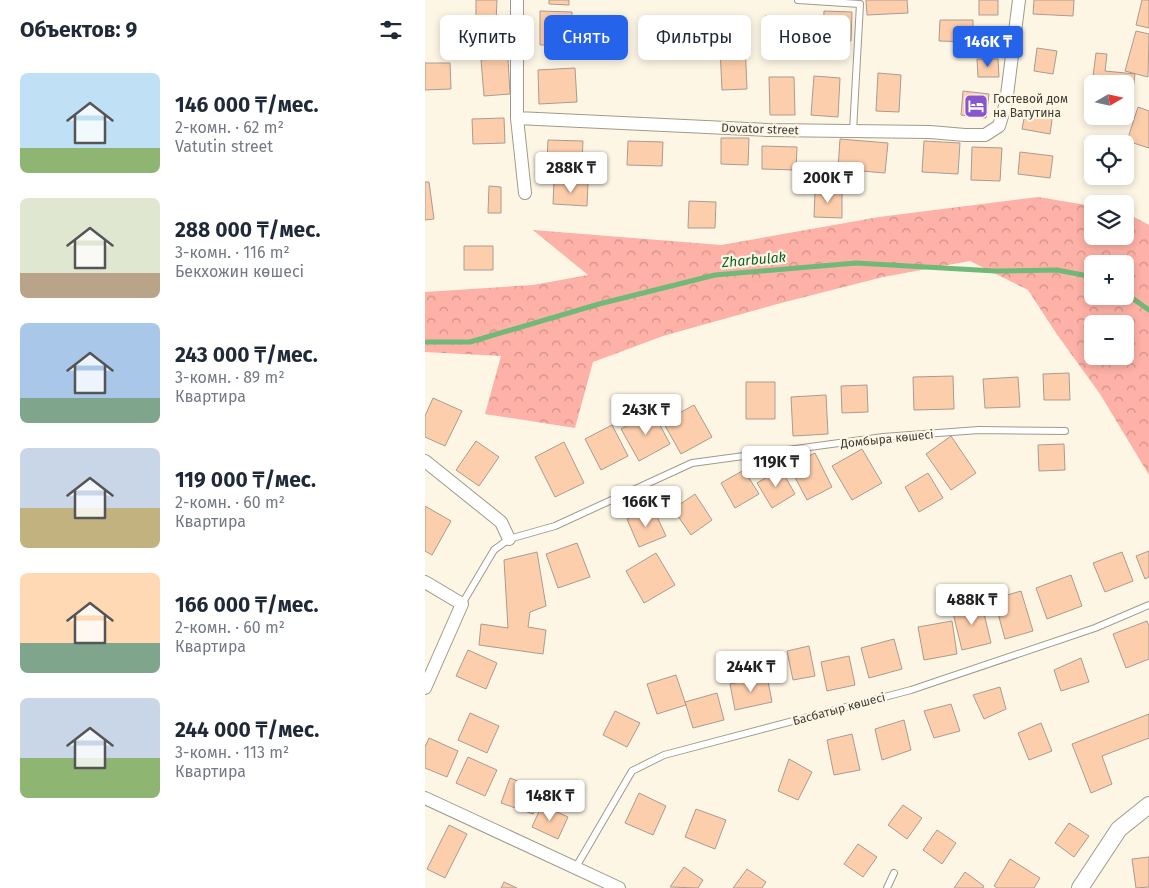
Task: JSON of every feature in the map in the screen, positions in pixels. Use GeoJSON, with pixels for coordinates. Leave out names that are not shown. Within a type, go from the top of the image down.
{"type":"FeatureCollection","features":[{"type":"Feature","properties":{"kind":"street"},"geometry":{"type":"LineString","coordinates":[[517,0],[517,118],[525,193]]}},
{"type":"Feature","properties":{"kind":"street","name":"Dovator street"},"geometry":{"type":"LineString","coordinates":[[517,118],[768,130],[930,132],[985,135],[999,126],[1006,103],[1019,0]]}},
{"type":"Feature","properties":{"kind":"street"},"geometry":{"type":"LineString","coordinates":[[425,461],[501,522],[509,539]]}},
{"type":"Feature","properties":{"kind":"street"},"geometry":{"type":"LineString","coordinates":[[425,582],[462,604]]}},
{"type":"Feature","properties":{"kind":"street","name":"Домбыра көшесі"},"geometry":{"type":"LineString","coordinates":[[425,688],[462,604]]}},
{"type":"Feature","properties":{"kind":"street"},"geometry":{"type":"LineString","coordinates":[[425,798],[619,888]]}},
{"type":"Feature","properties":{"kind":"street"},"geometry":{"type":"LineString","coordinates":[[1080,888],[1119,829],[1149,805]]}},
{"type":"Feature","properties":{"kind":"lane"},"geometry":{"type":"LineString","coordinates":[[798,0],[860,4],[853,131]]}},
{"type":"Feature","properties":{"kind":"lane","name":"Домбыра көшесі"},"geometry":{"type":"LineString","coordinates":[[462,604],[493,550],[509,539],[555,526],[692,464],[883,437],[979,430],[1065,431]]}},
{"type":"Feature","properties":{"kind":"lane","name":"Басбатыр көшесі"},"geometry":{"type":"LineString","coordinates":[[576,867],[632,770],[663,755],[911,690],[1095,628],[1149,605]]}},
{"type":"Feature","properties":{"kind":"lane"},"geometry":{"type":"LineString","coordinates":[[887,888],[894,873]]}},
{"type":"Feature","properties":{"kind":"green space"},"geometry":{"type":"Polygon","coordinates":[[[1038,197],[1084,205],[1084,245],[1134,245],[1134,217],[1149,225],[1149,475],[1100,394],[1028,290],[970,261],[883,277],[781,303],[663,336],[593,362],[575,428],[485,414],[501,356],[425,352],[425,292],[533,285],[588,275],[533,230],[721,245],[879,217],[1038,197]]]}},
{"type":"Feature","properties":{"kind":"building"},"geometry":{"type":"Polygon","coordinates":[[[476,0],[497,0],[496,15],[476,15],[476,0]]]}},
{"type":"Feature","properties":{"kind":"building"},"geometry":{"type":"Polygon","coordinates":[[[549,0],[569,0],[569,5],[549,4],[549,0]]]}},
{"type":"Feature","properties":{"kind":"building"},"geometry":{"type":"Polygon","coordinates":[[[866,0],[907,0],[908,13],[867,15],[866,0]]]}},
{"type":"Feature","properties":{"kind":"building"},"geometry":{"type":"Polygon","coordinates":[[[979,0],[998,0],[998,15],[979,15],[979,0]]]}},
{"type":"Feature","properties":{"kind":"building"},"geometry":{"type":"Polygon","coordinates":[[[1034,0],[1074,0],[1073,16],[1033,14],[1034,0]]]}},
{"type":"Feature","properties":{"kind":"building"},"geometry":{"type":"Polygon","coordinates":[[[1142,0],[1149,0],[1149,28],[1136,25],[1142,0]]]}},
{"type":"Feature","properties":{"kind":"building"},"geometry":{"type":"Polygon","coordinates":[[[540,11],[572,12],[572,15],[544,15],[544,45],[540,45],[540,11]]]}},
{"type":"Feature","properties":{"kind":"building"},"geometry":{"type":"Polygon","coordinates":[[[824,11],[852,12],[851,41],[850,15],[824,15],[824,11]]]}},
{"type":"Feature","properties":{"kind":"building"},"geometry":{"type":"Polygon","coordinates":[[[940,20],[973,20],[973,42],[939,41],[940,20]]]}},
{"type":"Feature","properties":{"kind":"building"},"geometry":{"type":"Polygon","coordinates":[[[1136,31],[1149,34],[1148,77],[1125,71],[1136,31]]]}},
{"type":"Feature","properties":{"kind":"building"},"geometry":{"type":"Polygon","coordinates":[[[1037,48],[1057,51],[1053,74],[1034,71],[1037,48]]]}},
{"type":"Feature","properties":{"kind":"building"},"geometry":{"type":"Polygon","coordinates":[[[1096,53],[1107,54],[1105,71],[1135,74],[1134,82],[1134,75],[1093,75],[1096,53]]]}},
{"type":"Feature","properties":{"kind":"building"},"geometry":{"type":"Polygon","coordinates":[[[977,59],[998,59],[999,77],[978,77],[977,59]]]}},
{"type":"Feature","properties":{"kind":"building"},"geometry":{"type":"Polygon","coordinates":[[[481,60],[508,60],[510,94],[484,96],[481,60]]]}},
{"type":"Feature","properties":{"kind":"building"},"geometry":{"type":"Polygon","coordinates":[[[721,60],[746,60],[747,89],[722,90],[721,60]]]}},
{"type":"Feature","properties":{"kind":"building"},"geometry":{"type":"Polygon","coordinates":[[[425,63],[450,63],[451,89],[425,90],[425,63]]]}},
{"type":"Feature","properties":{"kind":"building"},"geometry":{"type":"Polygon","coordinates":[[[575,68],[577,102],[539,104],[538,70],[575,68]]]}},
{"type":"Feature","properties":{"kind":"building"},"geometry":{"type":"Polygon","coordinates":[[[878,73],[901,75],[899,112],[876,111],[878,73]]]}},
{"type":"Feature","properties":{"kind":"building"},"geometry":{"type":"Polygon","coordinates":[[[814,76],[840,78],[838,117],[811,115],[814,76]]]}},
{"type":"Feature","properties":{"kind":"building"},"geometry":{"type":"Polygon","coordinates":[[[769,77],[794,77],[795,115],[770,115],[769,77]]]}},
{"type":"Feature","properties":{"kind":"building"},"geometry":{"type":"Polygon","coordinates":[[[963,91],[989,94],[986,118],[961,115],[963,91]]]}},
{"type":"Feature","properties":{"kind":"building"},"geometry":{"type":"Polygon","coordinates":[[[1138,107],[1149,111],[1149,148],[1134,143],[1134,135],[1129,135],[1132,125],[1134,125],[1138,107]]]}},
{"type":"Feature","properties":{"kind":"building"},"geometry":{"type":"Polygon","coordinates":[[[1026,108],[1053,113],[1050,134],[1022,129],[1026,108]]]}},
{"type":"Feature","properties":{"kind":"building"},"geometry":{"type":"Polygon","coordinates":[[[504,118],[505,143],[473,144],[472,119],[504,118]]]}},
{"type":"Feature","properties":{"kind":"building"},"geometry":{"type":"Polygon","coordinates":[[[721,138],[749,138],[748,165],[721,164],[721,138]]]}},
{"type":"Feature","properties":{"kind":"building"},"geometry":{"type":"Polygon","coordinates":[[[840,139],[888,143],[885,173],[838,169],[840,139]]]}},
{"type":"Feature","properties":{"kind":"building"},"geometry":{"type":"Polygon","coordinates":[[[548,140],[583,141],[582,162],[547,161],[548,140]]]}},
{"type":"Feature","properties":{"kind":"building"},"geometry":{"type":"Polygon","coordinates":[[[628,141],[663,142],[662,166],[627,165],[628,141]]]}},
{"type":"Feature","properties":{"kind":"building"},"geometry":{"type":"Polygon","coordinates":[[[924,141],[960,143],[958,174],[922,172],[924,141]]]}},
{"type":"Feature","properties":{"kind":"building"},"geometry":{"type":"Polygon","coordinates":[[[762,146],[797,147],[796,170],[762,169],[762,146]]]}},
{"type":"Feature","properties":{"kind":"building"},"geometry":{"type":"Polygon","coordinates":[[[972,147],[1002,148],[1000,181],[971,180],[972,147]]]}},
{"type":"Feature","properties":{"kind":"building"},"geometry":{"type":"Polygon","coordinates":[[[1020,152],[1053,156],[1050,178],[1018,174],[1020,152]]]}},
{"type":"Feature","properties":{"kind":"building"},"geometry":{"type":"Polygon","coordinates":[[[554,181],[588,183],[587,206],[553,204],[554,181]]]}},
{"type":"Feature","properties":{"kind":"building"},"geometry":{"type":"Polygon","coordinates":[[[425,182],[429,182],[434,219],[425,220],[425,182]]]}},
{"type":"Feature","properties":{"kind":"building"},"geometry":{"type":"Polygon","coordinates":[[[489,186],[501,187],[501,213],[488,213],[489,186]]]}},
{"type":"Feature","properties":{"kind":"building"},"geometry":{"type":"Polygon","coordinates":[[[815,191],[842,191],[842,218],[814,217],[815,191]]]}},
{"type":"Feature","properties":{"kind":"building"},"geometry":{"type":"Polygon","coordinates":[[[689,201],[716,202],[715,228],[688,228],[689,201]]]}},
{"type":"Feature","properties":{"kind":"building"},"geometry":{"type":"Polygon","coordinates":[[[464,246],[493,246],[493,270],[464,270],[464,246]]]}},
{"type":"Feature","properties":{"kind":"building"},"geometry":{"type":"Polygon","coordinates":[[[1069,373],[1070,400],[1044,400],[1043,374],[1069,373]]]}},
{"type":"Feature","properties":{"kind":"building"},"geometry":{"type":"Polygon","coordinates":[[[953,376],[954,409],[914,410],[913,377],[953,376]]]}},
{"type":"Feature","properties":{"kind":"building"},"geometry":{"type":"Polygon","coordinates":[[[1018,377],[1020,407],[985,408],[983,379],[1018,377]]]}},
{"type":"Feature","properties":{"kind":"building"},"geometry":{"type":"Polygon","coordinates":[[[746,382],[775,382],[775,419],[746,419],[746,382]]]}},
{"type":"Feature","properties":{"kind":"building"},"geometry":{"type":"Polygon","coordinates":[[[867,385],[868,412],[842,413],[841,386],[867,385]]]}},
{"type":"Feature","properties":{"kind":"building"},"geometry":{"type":"Polygon","coordinates":[[[826,395],[828,434],[793,436],[791,397],[826,395]]]}},
{"type":"Feature","properties":{"kind":"building"},"geometry":{"type":"Polygon","coordinates":[[[433,398],[462,411],[445,446],[425,437],[425,416],[433,398]]]}},
{"type":"Feature","properties":{"kind":"building"},"geometry":{"type":"Polygon","coordinates":[[[694,405],[712,437],[681,454],[663,422],[694,405]]]}},
{"type":"Feature","properties":{"kind":"building"},"geometry":{"type":"Polygon","coordinates":[[[653,412],[670,444],[639,461],[621,429],[653,412]]]}},
{"type":"Feature","properties":{"kind":"building"},"geometry":{"type":"Polygon","coordinates":[[[612,425],[628,456],[601,470],[585,439],[612,425]]]}},
{"type":"Feature","properties":{"kind":"building"},"geometry":{"type":"Polygon","coordinates":[[[951,436],[976,473],[951,490],[926,454],[951,436]]]}},
{"type":"Feature","properties":{"kind":"building"},"geometry":{"type":"Polygon","coordinates":[[[476,441],[499,457],[479,486],[456,470],[476,441]]]}},
{"type":"Feature","properties":{"kind":"building"},"geometry":{"type":"Polygon","coordinates":[[[564,442],[584,483],[555,497],[535,457],[564,442]]]}},
{"type":"Feature","properties":{"kind":"building"},"geometry":{"type":"Polygon","coordinates":[[[1064,444],[1065,470],[1039,471],[1038,445],[1064,444]]]}},
{"type":"Feature","properties":{"kind":"building"},"geometry":{"type":"Polygon","coordinates":[[[862,449],[882,483],[852,500],[832,466],[862,449]]]}},
{"type":"Feature","properties":{"kind":"building"},"geometry":{"type":"Polygon","coordinates":[[[815,453],[832,487],[807,500],[789,466],[815,453]]]}},
{"type":"Feature","properties":{"kind":"building"},"geometry":{"type":"Polygon","coordinates":[[[781,469],[795,494],[772,508],[757,483],[781,469]]]}},
{"type":"Feature","properties":{"kind":"building"},"geometry":{"type":"Polygon","coordinates":[[[744,470],[759,494],[735,508],[721,483],[744,470]]]}},
{"type":"Feature","properties":{"kind":"building"},"geometry":{"type":"Polygon","coordinates":[[[928,473],[943,498],[919,512],[905,487],[928,473]]]}},
{"type":"Feature","properties":{"kind":"building"},"geometry":{"type":"Polygon","coordinates":[[[695,494],[712,520],[691,535],[673,509],[695,494]]]}},
{"type":"Feature","properties":{"kind":"building"},"geometry":{"type":"Polygon","coordinates":[[[425,506],[451,521],[432,555],[425,551],[425,506]]]}},
{"type":"Feature","properties":{"kind":"building"},"geometry":{"type":"Polygon","coordinates":[[[653,508],[666,536],[639,547],[627,519],[653,508]]]}},
{"type":"Feature","properties":{"kind":"building"},"geometry":{"type":"Polygon","coordinates":[[[577,543],[590,577],[558,588],[546,554],[577,543]]]}},
{"type":"Feature","properties":{"kind":"building"},"geometry":{"type":"Polygon","coordinates":[[[1149,551],[1149,577],[1145,579],[1136,556],[1149,551]]]}},
{"type":"Feature","properties":{"kind":"building"},"geometry":{"type":"Polygon","coordinates":[[[537,552],[546,606],[530,612],[528,627],[546,630],[543,654],[479,645],[481,624],[508,628],[504,560],[537,552]]]}},
{"type":"Feature","properties":{"kind":"building"},"geometry":{"type":"Polygon","coordinates":[[[1122,552],[1133,581],[1105,592],[1093,563],[1122,552]]]}},
{"type":"Feature","properties":{"kind":"building"},"geometry":{"type":"Polygon","coordinates":[[[656,553],[675,585],[644,603],[626,571],[656,553]]]}},
{"type":"Feature","properties":{"kind":"building"},"geometry":{"type":"Polygon","coordinates":[[[1071,575],[1082,606],[1047,619],[1036,588],[1071,575]]]}},
{"type":"Feature","properties":{"kind":"building"},"geometry":{"type":"Polygon","coordinates":[[[1021,591],[1033,631],[1005,639],[994,599],[1021,591]]]}},
{"type":"Feature","properties":{"kind":"building"},"geometry":{"type":"Polygon","coordinates":[[[981,601],[991,643],[962,650],[952,609],[981,601]]]}},
{"type":"Feature","properties":{"kind":"building"},"geometry":{"type":"Polygon","coordinates":[[[952,621],[957,654],[924,660],[918,627],[952,621]]]}},
{"type":"Feature","properties":{"kind":"building"},"geometry":{"type":"Polygon","coordinates":[[[1147,621],[1149,626],[1149,659],[1126,668],[1113,634],[1147,621]]]}},
{"type":"Feature","properties":{"kind":"building"},"geometry":{"type":"Polygon","coordinates":[[[894,639],[902,669],[869,678],[861,648],[894,639]]]}},
{"type":"Feature","properties":{"kind":"building"},"geometry":{"type":"Polygon","coordinates":[[[809,646],[815,676],[793,680],[787,651],[809,646]]]}},
{"type":"Feature","properties":{"kind":"building"},"geometry":{"type":"Polygon","coordinates":[[[468,650],[497,663],[486,689],[456,676],[468,650]]]}},
{"type":"Feature","properties":{"kind":"building"},"geometry":{"type":"Polygon","coordinates":[[[849,656],[855,685],[827,691],[821,662],[849,656]]]}},
{"type":"Feature","properties":{"kind":"building"},"geometry":{"type":"Polygon","coordinates":[[[1081,658],[1089,682],[1061,691],[1054,670],[1081,658]]]}},
{"type":"Feature","properties":{"kind":"building"},"geometry":{"type":"Polygon","coordinates":[[[676,675],[686,705],[657,714],[647,684],[676,675]]]}},
{"type":"Feature","properties":{"kind":"building"},"geometry":{"type":"Polygon","coordinates":[[[767,676],[772,702],[735,710],[730,684],[767,676]]]}},
{"type":"Feature","properties":{"kind":"building"},"geometry":{"type":"Polygon","coordinates":[[[1000,687],[1006,709],[984,719],[973,695],[1000,687]]]}},
{"type":"Feature","properties":{"kind":"building"},"geometry":{"type":"Polygon","coordinates":[[[717,693],[724,720],[693,728],[685,702],[717,693]]]}},
{"type":"Feature","properties":{"kind":"building"},"geometry":{"type":"Polygon","coordinates":[[[951,704],[960,731],[934,738],[924,711],[951,704]]]}},
{"type":"Feature","properties":{"kind":"building"},"geometry":{"type":"Polygon","coordinates":[[[615,711],[640,723],[627,747],[603,735],[615,711]]]}},
{"type":"Feature","properties":{"kind":"building"},"geometry":{"type":"Polygon","coordinates":[[[470,713],[499,726],[487,753],[458,740],[470,713]]]}},
{"type":"Feature","properties":{"kind":"building"},"geometry":{"type":"Polygon","coordinates":[[[1149,714],[1149,738],[1102,756],[1112,784],[1091,793],[1072,744],[1149,714]]]}},
{"type":"Feature","properties":{"kind":"building"},"geometry":{"type":"Polygon","coordinates":[[[904,720],[911,750],[882,760],[875,729],[904,720]]]}},
{"type":"Feature","properties":{"kind":"building"},"geometry":{"type":"Polygon","coordinates":[[[1041,723],[1052,751],[1029,760],[1018,733],[1041,723]]]}},
{"type":"Feature","properties":{"kind":"building"},"geometry":{"type":"Polygon","coordinates":[[[852,734],[860,770],[834,775],[827,740],[852,734]]]}},
{"type":"Feature","properties":{"kind":"building"},"geometry":{"type":"Polygon","coordinates":[[[429,738],[458,751],[447,777],[425,768],[425,747],[429,738]]]}},
{"type":"Feature","properties":{"kind":"building"},"geometry":{"type":"Polygon","coordinates":[[[468,757],[497,770],[485,796],[456,783],[468,757]]]}},
{"type":"Feature","properties":{"kind":"building"},"geometry":{"type":"Polygon","coordinates":[[[789,759],[812,772],[798,800],[778,791],[789,759]]]}},
{"type":"Feature","properties":{"kind":"building"},"geometry":{"type":"Polygon","coordinates":[[[510,778],[541,790],[533,814],[501,803],[510,778]]]}},
{"type":"Feature","properties":{"kind":"building"},"geometry":{"type":"Polygon","coordinates":[[[639,793],[666,806],[653,835],[625,823],[639,793]]]}},
{"type":"Feature","properties":{"kind":"building"},"geometry":{"type":"Polygon","coordinates":[[[542,805],[568,817],[558,839],[532,827],[542,805]]]}},
{"type":"Feature","properties":{"kind":"building"},"geometry":{"type":"Polygon","coordinates":[[[903,805],[922,818],[907,839],[888,825],[903,805]]]}},
{"type":"Feature","properties":{"kind":"building"},"geometry":{"type":"Polygon","coordinates":[[[696,809],[726,820],[715,849],[685,837],[696,809]]]}},
{"type":"Feature","properties":{"kind":"building"},"geometry":{"type":"Polygon","coordinates":[[[1069,823],[1089,836],[1074,857],[1055,843],[1069,823]]]}},
{"type":"Feature","properties":{"kind":"building"},"geometry":{"type":"Polygon","coordinates":[[[449,825],[467,834],[445,878],[427,869],[449,825]]]}},
{"type":"Feature","properties":{"kind":"building"},"geometry":{"type":"Polygon","coordinates":[[[937,830],[956,843],[942,864],[923,850],[937,830]]]}},
{"type":"Feature","properties":{"kind":"building"},"geometry":{"type":"Polygon","coordinates":[[[858,844],[877,857],[863,877],[844,864],[858,844]]]}},
{"type":"Feature","properties":{"kind":"building"},"geometry":{"type":"Polygon","coordinates":[[[1149,857],[1149,887],[1136,888],[1132,859],[1149,857]]]}},
{"type":"Feature","properties":{"kind":"building"},"geometry":{"type":"Polygon","coordinates":[[[1010,859],[1040,878],[1034,888],[997,888],[994,886],[1010,859]]]}},
{"type":"Feature","properties":{"kind":"building"},"geometry":{"type":"Polygon","coordinates":[[[684,867],[703,880],[698,888],[670,887],[684,867]]]}},
{"type":"Feature","properties":{"kind":"building"},"geometry":{"type":"Polygon","coordinates":[[[747,869],[766,882],[762,888],[733,888],[747,869]]]}},
{"type":"Feature","properties":{"kind":"building"},"geometry":{"type":"Polygon","coordinates":[[[965,872],[984,886],[983,888],[954,888],[965,872]]]}},
{"type":"Feature","properties":{"kind":"building"},"geometry":{"type":"Polygon","coordinates":[[[504,882],[517,888],[501,888],[504,882]]]}},
{"type":"Feature","properties":{"kind":"waterway","name":"Zharbulak"},"geometry":{"type":"LineString","coordinates":[[425,342],[470,342],[599,304],[715,275],[856,263],[995,271],[1057,270],[1084,275]]}},
{"type":"Feature","properties":{"kind":"waterway","name":"Zharbulak"},"geometry":{"type":"LineString","coordinates":[[1134,299],[1149,310]]}},
{"type":"Feature","properties":{"kind":"place","name":"Гостевой дом на Ватутина"},"geometry":{"type":"Point","coordinates":[976,106]}}]}
